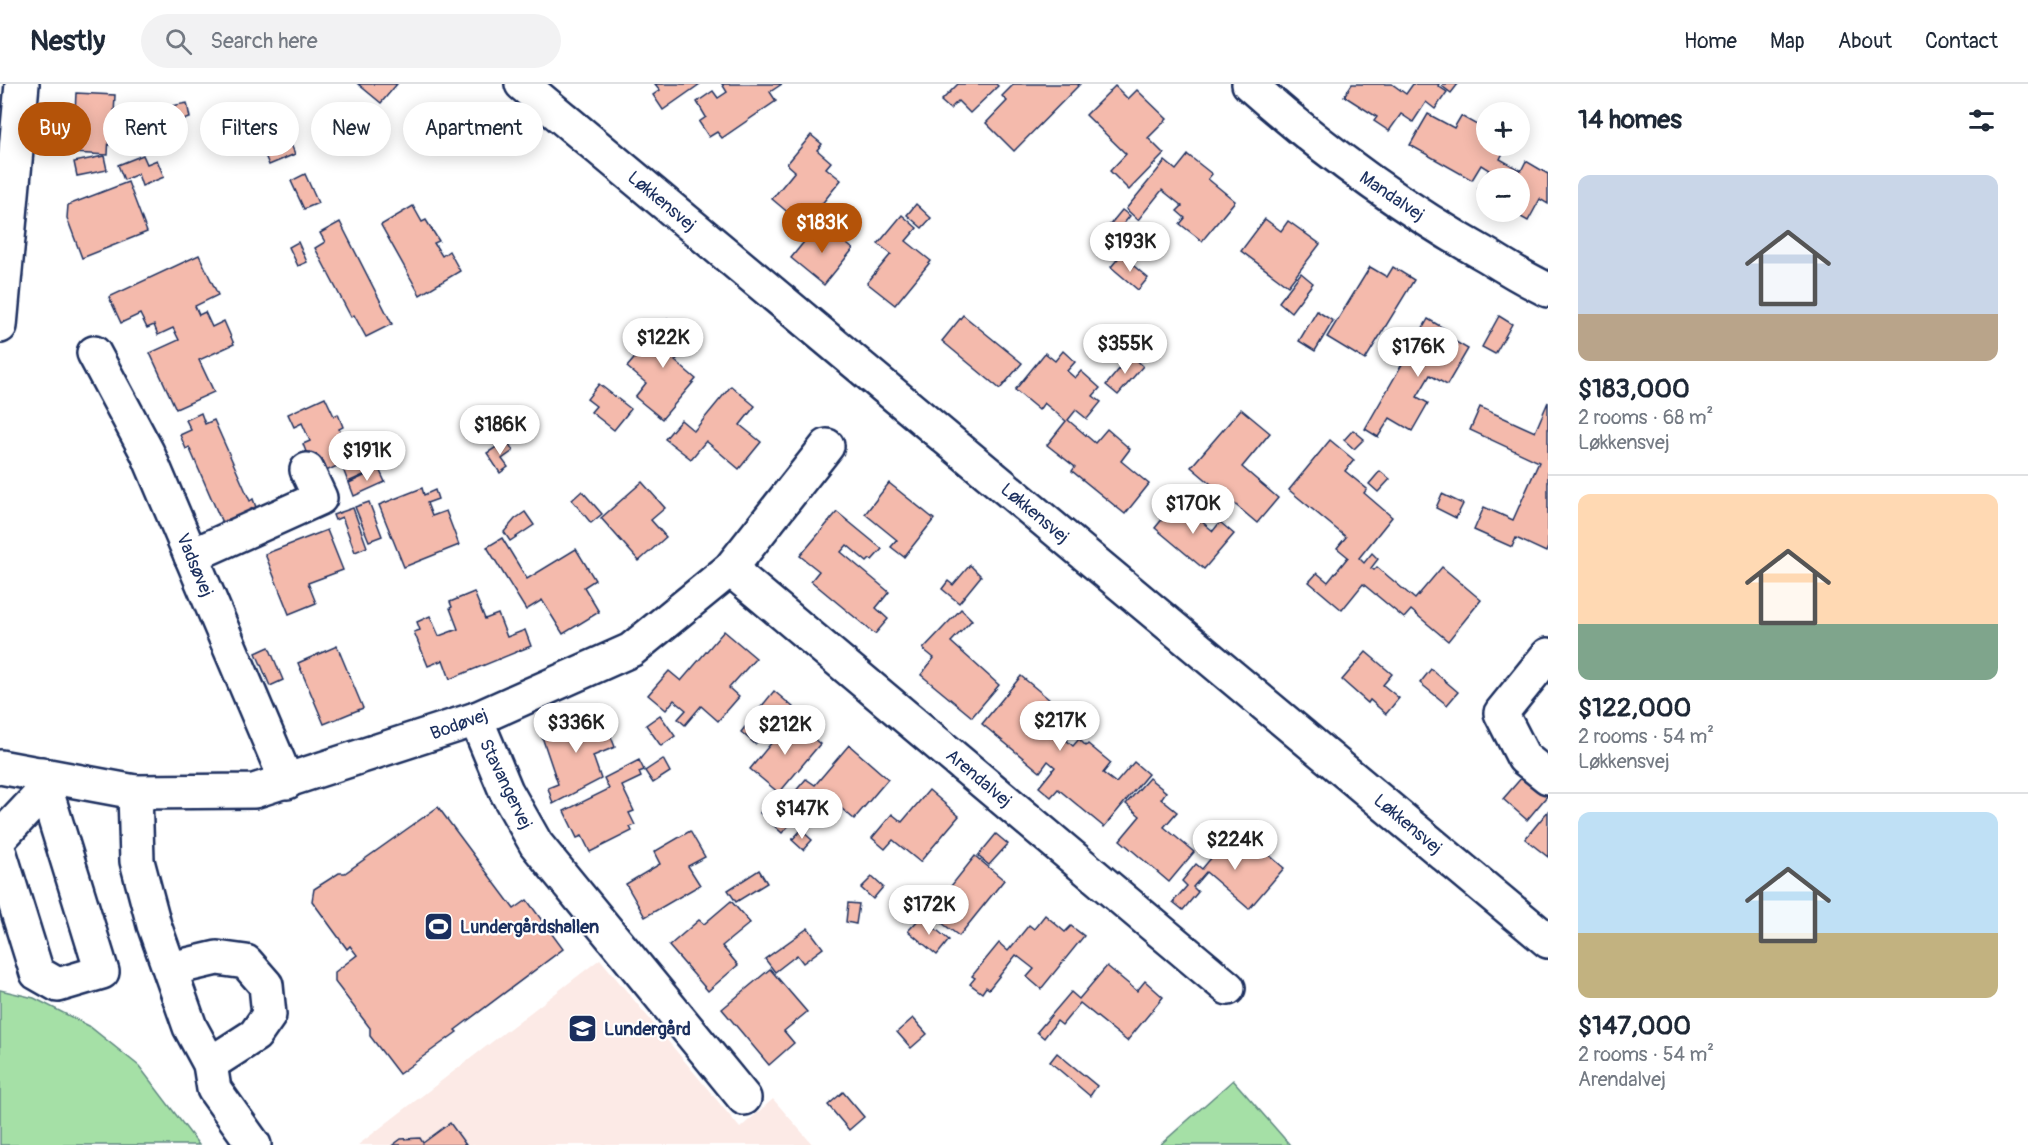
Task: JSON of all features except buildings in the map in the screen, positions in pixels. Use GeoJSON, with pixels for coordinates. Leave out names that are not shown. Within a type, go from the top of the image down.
{"type":"FeatureCollection","features":[{"type":"Feature","properties":{"kind":"street"},"geometry":{"type":"LineString","coordinates":[[1,313],[22,84]]}},
{"type":"Feature","properties":{"kind":"street","name":"Løkkensvej"},"geometry":{"type":"LineString","coordinates":[[522,84],[1548,941]]}},
{"type":"Feature","properties":{"kind":"street","name":"Mandalvej"},"geometry":{"type":"LineString","coordinates":[[1249,84],[1280,112],[1362,176],[1448,234],[1548,290]]}},
{"type":"Feature","properties":{"kind":"street","name":"Vadsøvej"},"geometry":{"type":"LineString","coordinates":[[94,353],[147,452],[287,782]]}},
{"type":"Feature","properties":{"kind":"street","name":"Bodøvej"},"geometry":{"type":"LineString","coordinates":[[0,767],[43,782],[135,792],[254,791],[476,719],[631,650],[730,569],[827,446]]}},
{"type":"Feature","properties":{"kind":"street"},"geometry":{"type":"LineString","coordinates":[[191,556],[320,498],[307,470]]}},
{"type":"Feature","properties":{"kind":"street","name":"Arendalvej"},"geometry":{"type":"LineString","coordinates":[[730,569],[1228,988]]}},
{"type":"Feature","properties":{"kind":"street"},"geometry":{"type":"LineString","coordinates":[[1548,655],[1501,712],[1524,758],[1548,777]]}},
{"type":"Feature","properties":{"kind":"street","name":"Stavangervej"},"geometry":{"type":"LineString","coordinates":[[476,719],[506,791],[537,844],[744,1098]]}},
{"type":"Feature","properties":{"kind":"street"},"geometry":{"type":"LineString","coordinates":[[0,838],[43,782]]}},
{"type":"Feature","properties":{"kind":"street"},"geometry":{"type":"LineString","coordinates":[[0,854],[37,973],[58,985],[102,972],[43,782]]}},
{"type":"Feature","properties":{"kind":"street"},"geometry":{"type":"LineString","coordinates":[[135,792],[137,861],[154,925],[190,1027],[210,1064],[214,1089],[254,1145]]}},
{"type":"Feature","properties":{"kind":"street"},"geometry":{"type":"LineString","coordinates":[[170,969],[217,958],[246,962],[267,986],[269,1015],[255,1035],[210,1064]]}},
{"type":"Feature","properties":{"kind":"shaded area","name":"Lundergård"},"geometry":{"type":"Polygon","coordinates":[[[600,959],[740,1128],[773,1099],[813,1145],[358,1145],[600,959]]]}},
{"type":"Feature","properties":{"kind":"green space"},"geometry":{"type":"Polygon","coordinates":[[[0,990],[34,998],[89,1026],[139,1066],[199,1145],[0,1145],[0,990]]]}},
{"type":"Feature","properties":{"kind":"green space"},"geometry":{"type":"Polygon","coordinates":[[[1233,1080],[1290,1145],[1160,1145],[1233,1080]]]}},
{"type":"Feature","properties":{"kind":"place","name":"Lundergårdshallen"},"geometry":{"type":"Point","coordinates":[439,927]}},
{"type":"Feature","properties":{"kind":"place","name":"Lundergård"},"geometry":{"type":"Point","coordinates":[583,1029]}}]}
